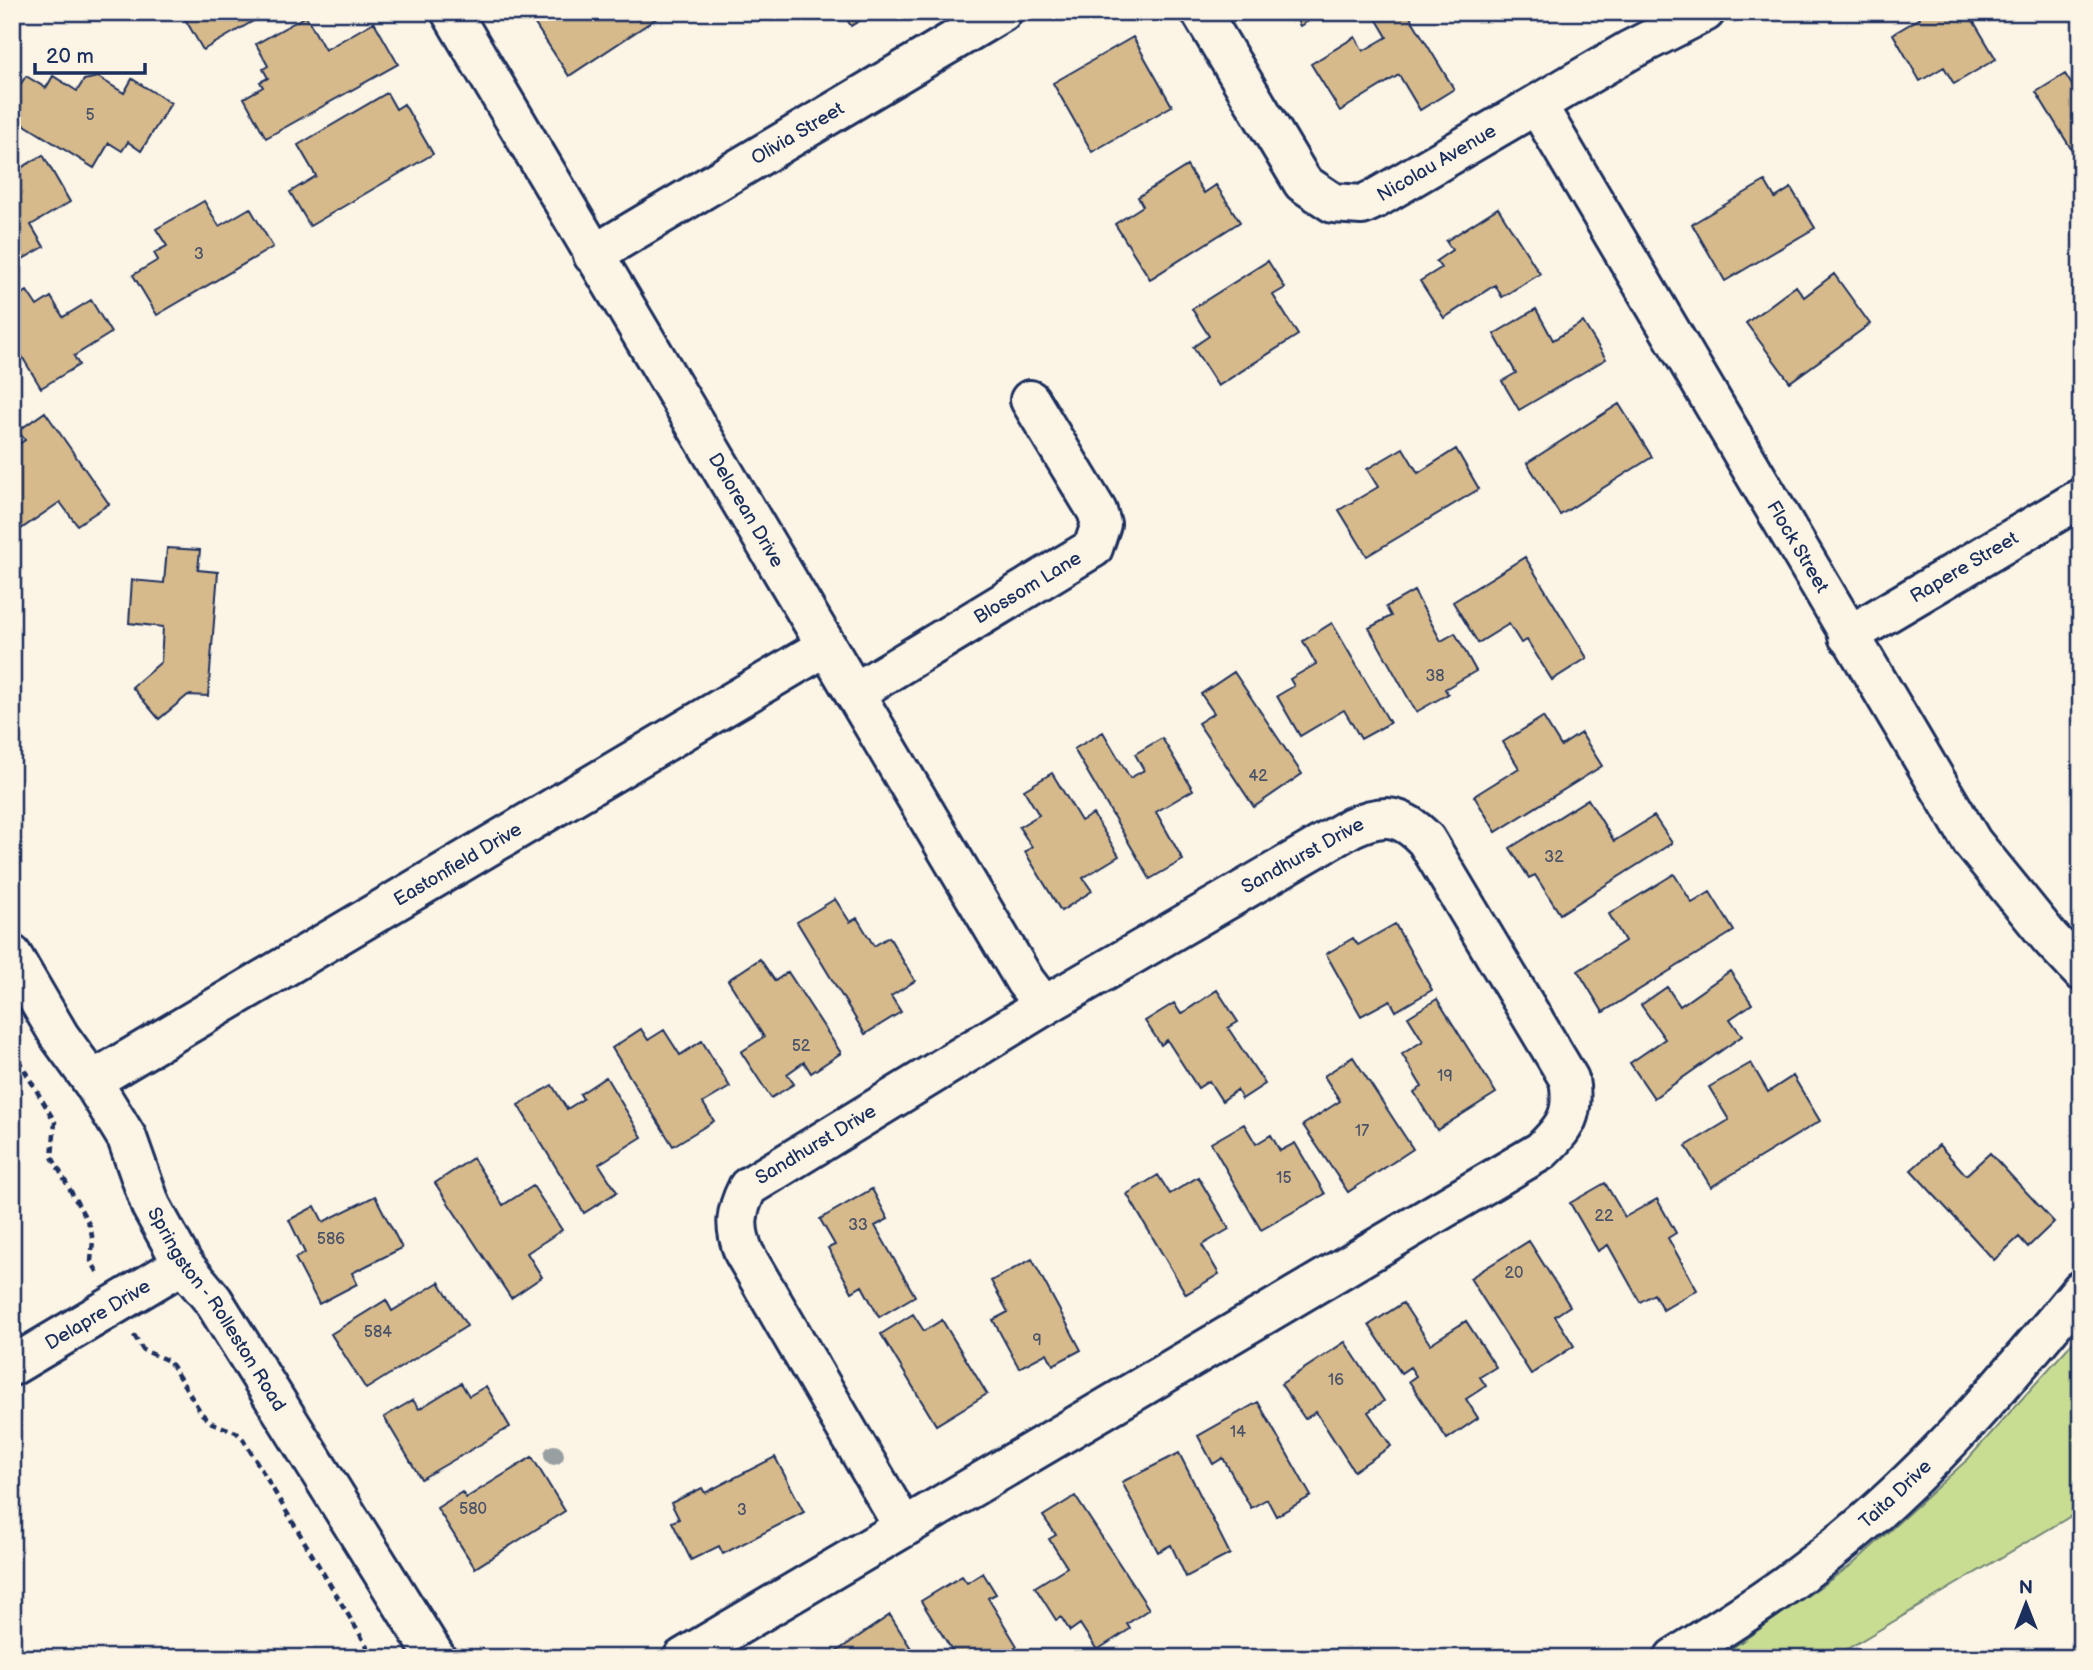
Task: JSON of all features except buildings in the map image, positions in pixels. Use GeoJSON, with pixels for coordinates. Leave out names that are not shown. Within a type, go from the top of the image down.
{"type":"FeatureCollection","features":[{"type":"Feature","properties":{"kind":"street","name":"Delorean Drive"},"geometry":{"type":"LineString","coordinates":[[451,12],[825,647],[1025,981],[1044,1006]]}},
{"type":"Feature","properties":{"kind":"street","name":"Olivia Street"},"geometry":{"type":"LineString","coordinates":[[593,255],[1002,12]]}},
{"type":"Feature","properties":{"kind":"street","name":"Nicolau Avenue"},"geometry":{"type":"LineString","coordinates":[[1201,12],[1303,183],[1333,203],[1362,205],[1630,50],[1704,12]]}},
{"type":"Feature","properties":{"kind":"street","name":"Flock Street"},"geometry":{"type":"LineString","coordinates":[[1537,105],[1972,842],[2049,938],[2081,971]]}},
{"type":"Feature","properties":{"kind":"street","name":"Blossom Lane"},"geometry":{"type":"LineString","coordinates":[[854,693],[1093,548],[1101,524],[1097,511],[1030,400]]}},
{"type":"Feature","properties":{"kind":"street","name":"Rapere Street"},"geometry":{"type":"LineString","coordinates":[[1848,636],[2081,498]]}},
{"type":"Feature","properties":{"kind":"street","name":"Eastonfield Drive"},"geometry":{"type":"LineString","coordinates":[[92,1080],[825,647]]}},
{"type":"Feature","properties":{"kind":"street","name":"Sandhurst Drive"},"geometry":{"type":"LineString","coordinates":[[683,1658],[1541,1151],[1560,1133],[1573,1100],[1569,1079],[1426,839],[1411,824],[1391,818],[1373,818],[1352,827],[1044,1006],[765,1174],[748,1187],[738,1206],[735,1228],[744,1253],[903,1526]]}},
{"type":"Feature","properties":{"kind":"street","name":"Springston - Rolleston Road"},"geometry":{"type":"LineString","coordinates":[[12,955],[60,1037],[92,1080],[127,1138],[151,1206],[183,1264],[212,1300],[436,1658]]}},
{"type":"Feature","properties":{"kind":"street","name":"Delapre Drive"},"geometry":{"type":"LineString","coordinates":[[12,1366],[183,1264]]}},
{"type":"Feature","properties":{"kind":"street","name":"Taita Drive"},"geometry":{"type":"LineString","coordinates":[[1674,1658],[1755,1608],[1821,1559],[1889,1501],[1994,1393],[2081,1290]]}},
{"type":"Feature","properties":{"kind":"path"},"geometry":{"type":"LineString","coordinates":[[12,1049],[55,1122],[52,1157],[90,1226],[93,1241],[91,1261],[143,1349],[169,1361],[202,1414],[212,1423],[236,1432],[243,1439],[374,1658]]}},
{"type":"Feature","properties":{"kind":"green space"},"geometry":{"type":"Polygon","coordinates":[[[2081,1333],[2081,1510],[1832,1658],[1718,1658],[1853,1564],[1968,1459],[2081,1333]]]}}]}
